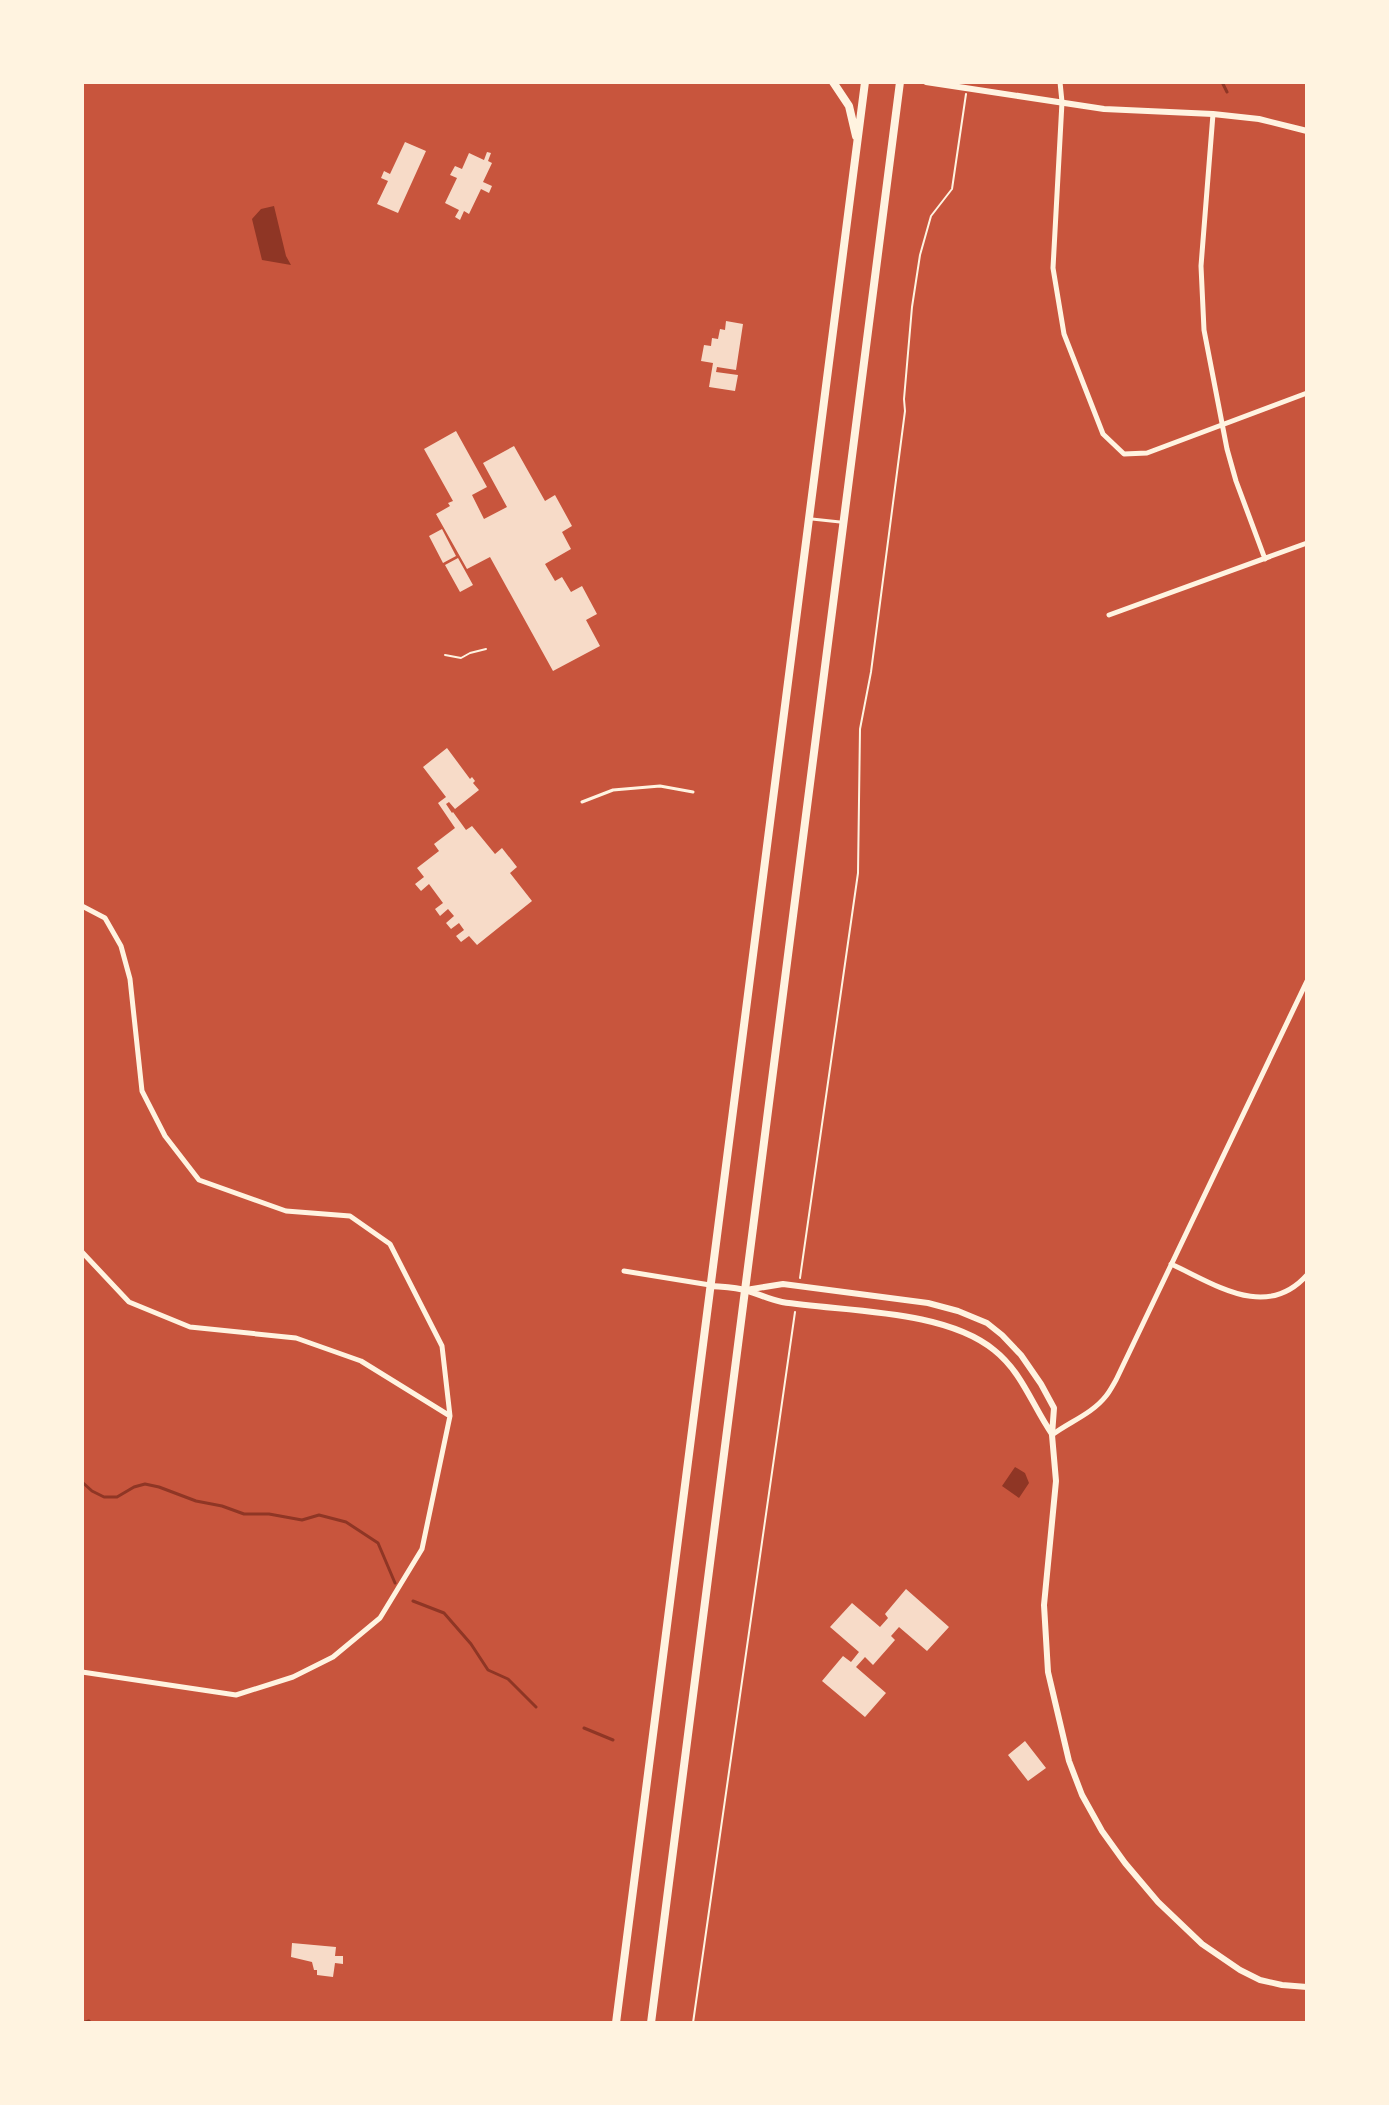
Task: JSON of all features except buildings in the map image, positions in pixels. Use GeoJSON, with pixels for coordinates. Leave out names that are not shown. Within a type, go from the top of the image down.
{"type":"FeatureCollection","features":[{"type":"Feature","properties":{"kind":"highway"},"geometry":{"type":"LineString","coordinates":[[833,82],[849,106],[858,143]]}},
{"type":"Feature","properties":{"kind":"highway"},"geometry":{"type":"LineString","coordinates":[[616,2023],[865,82]]}},
{"type":"Feature","properties":{"kind":"highway"},"geometry":{"type":"LineString","coordinates":[[651,2023],[900,82]]}},
{"type":"Feature","properties":{"kind":"street"},"geometry":{"type":"LineString","coordinates":[[926,82],[1104,109],[1259,119],[1307,131]]}},
{"type":"Feature","properties":{"kind":"street"},"geometry":{"type":"LineString","coordinates":[[1060,82],[1062,102],[1053,268],[1064,334],[1103,434],[1124,454],[1147,453],[1307,393]]}},
{"type":"Feature","properties":{"kind":"street"},"geometry":{"type":"LineString","coordinates":[[1213,114],[1201,266],[1204,330],[1221,425],[1236,481],[1265,559]]}},
{"type":"Feature","properties":{"kind":"street"},"geometry":{"type":"LineString","coordinates":[[1109,615],[1307,543]]}},
{"type":"Feature","properties":{"kind":"street"},"geometry":{"type":"LineString","coordinates":[[82,906],[105,918],[121,946],[130,979],[142,1091],[165,1136],[199,1180],[286,1211],[350,1216],[390,1244],[442,1346],[450,1416],[422,1549],[380,1618],[333,1657],[293,1677],[236,1695],[82,1672]]}},
{"type":"Feature","properties":{"kind":"street"},"geometry":{"type":"LineString","coordinates":[[1052,1435],[1105,1398],[1116,1380],[1307,981]]}},
{"type":"Feature","properties":{"kind":"street"},"geometry":{"type":"LineString","coordinates":[[82,1252],[129,1302],[190,1327],[296,1338],[361,1361],[450,1416]]}},
{"type":"Feature","properties":{"kind":"street"},"geometry":{"type":"LineString","coordinates":[[1171,1264],[1244,1297],[1261,1298],[1289,1291],[1307,1275]]}},
{"type":"Feature","properties":{"kind":"street"},"geometry":{"type":"LineString","coordinates":[[624,1271],[746,1290],[778,1301],[889,1314],[953,1328],[981,1340],[1016,1372],[1052,1435]]}},
{"type":"Feature","properties":{"kind":"street"},"geometry":{"type":"LineString","coordinates":[[746,1290],[783,1284],[928,1303],[987,1323],[1021,1355],[1054,1408],[1052,1435],[1056,1481],[1044,1605],[1048,1672],[1069,1761],[1082,1795],[1125,1863],[1166,1911],[1202,1944],[1260,1980],[1307,1987]]}},
{"type":"Feature","properties":{"kind":"lane"},"geometry":{"type":"LineString","coordinates":[[810,519],[844,523]]}},
{"type":"Feature","properties":{"kind":"lane"},"geometry":{"type":"LineString","coordinates":[[582,802],[613,790],[660,786],[693,792]]}},
{"type":"Feature","properties":{"kind":"path"},"geometry":{"type":"LineString","coordinates":[[798,1286],[858,873],[860,729],[871,672],[905,411],[912,307],[920,255],[931,216],[952,189],[966,89]]}},
{"type":"Feature","properties":{"kind":"path"},"geometry":{"type":"LineString","coordinates":[[445,655],[461,658],[486,649]]}},
{"type":"Feature","properties":{"kind":"path"},"geometry":{"type":"LineString","coordinates":[[693,2023],[796,1304]]}},
{"type":"Feature","properties":{"kind":"shaded area"},"geometry":{"type":"Polygon","coordinates":[[[274,206],[291,265],[262,260],[252,219],[261,209],[274,206]]]}},
{"type":"Feature","properties":{"kind":"shaded area"},"geometry":{"type":"Polygon","coordinates":[[[1015,1467],[1025,1473],[1029,1483],[1019,1498],[1002,1486],[1015,1467]]]}},
{"type":"Feature","properties":{"kind":"waterway"},"geometry":{"type":"LineString","coordinates":[[1222,82],[1227,92]]}},
{"type":"Feature","properties":{"kind":"waterway"},"geometry":{"type":"LineString","coordinates":[[82,1482],[104,1497],[117,1497],[145,1484],[244,1514],[269,1514],[302,1520],[319,1515],[346,1522],[378,1543],[395,1583]]}},
{"type":"Feature","properties":{"kind":"waterway"},"geometry":{"type":"LineString","coordinates":[[413,1601],[444,1613],[471,1644],[488,1670],[508,1679],[536,1707]]}},
{"type":"Feature","properties":{"kind":"waterway"},"geometry":{"type":"LineString","coordinates":[[584,1728],[613,1740]]}},
{"type":"Feature","properties":{"kind":"waterway"},"geometry":{"type":"LineString","coordinates":[[82,2023],[91,2023]]}}]}
